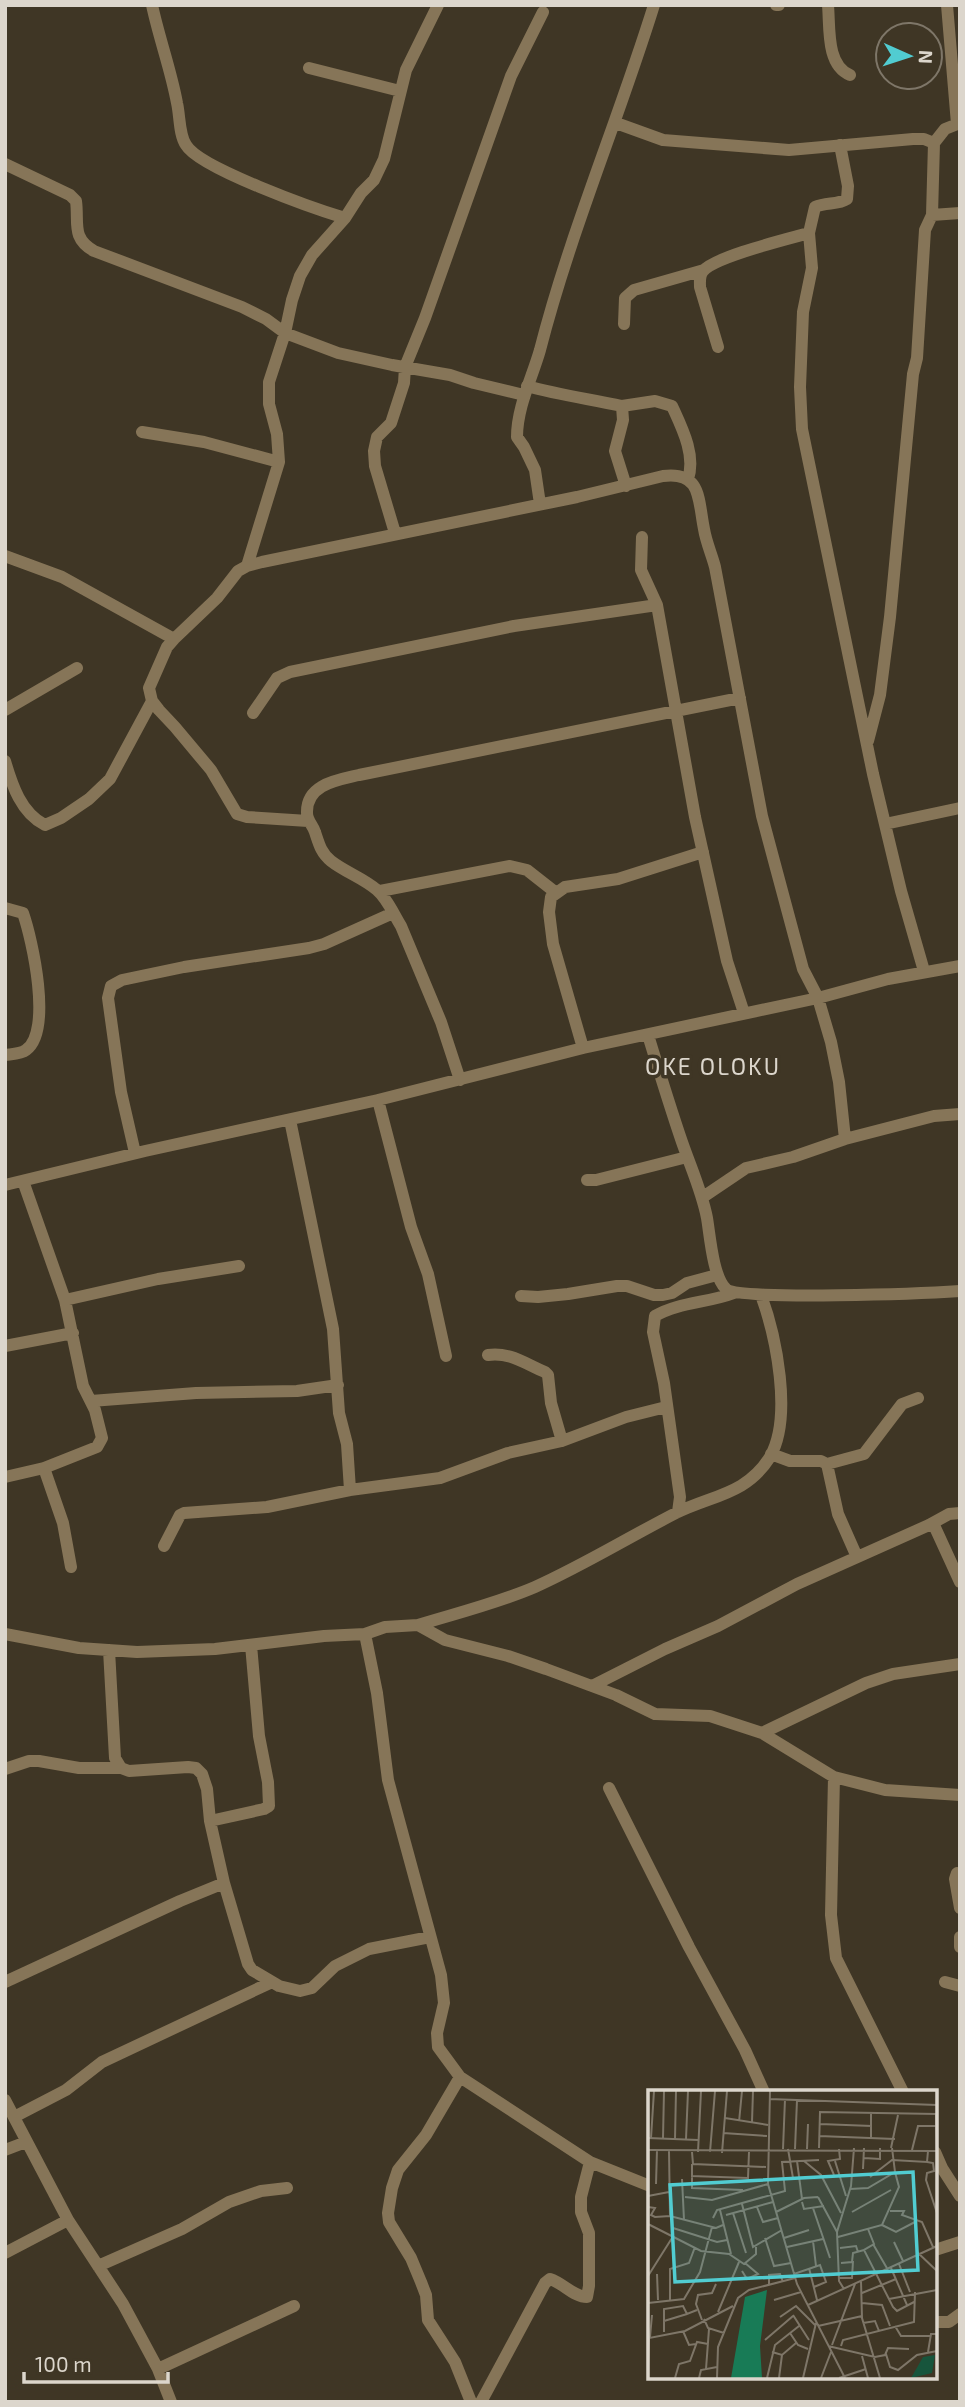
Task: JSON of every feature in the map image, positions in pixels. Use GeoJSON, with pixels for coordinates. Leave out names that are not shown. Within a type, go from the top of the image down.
{"type":"FeatureCollection","features":[{"type":"Feature","properties":{"kind":"street"},"geometry":{"type":"LineString","coordinates":[[152,5],[177,101],[184,143],[193,153],[257,186],[316,210],[345,218]]}},
{"type":"Feature","properties":{"kind":"street"},"geometry":{"type":"LineString","coordinates":[[247,566],[279,462],[269,382],[300,276],[312,256],[374,180],[384,159],[406,70],[438,5]]}},
{"type":"Feature","properties":{"kind":"street"},"geometry":{"type":"LineString","coordinates":[[540,504],[535,470],[517,437],[526,390],[561,273],[616,122],[654,5]]}},
{"type":"Feature","properties":{"kind":"street"},"geometry":{"type":"LineString","coordinates":[[828,5],[835,61],[840,71],[850,75]]}},
{"type":"Feature","properties":{"kind":"street"},"geometry":{"type":"LineString","coordinates":[[867,746],[880,695],[888,640],[913,374],[917,358],[925,230],[932,215],[934,143],[945,129],[958,124],[947,5]]}},
{"type":"Feature","properties":{"kind":"street"},"geometry":{"type":"LineString","coordinates":[[395,533],[382,493],[374,451],[377,437],[391,423],[404,383],[405,367],[511,76],[543,12]]}},
{"type":"Feature","properties":{"kind":"street"},"geometry":{"type":"LineString","coordinates":[[309,68],[400,91]]}},
{"type":"Feature","properties":{"kind":"street"},"geometry":{"type":"LineString","coordinates":[[616,122],[663,140],[789,150],[913,139],[934,143]]}},
{"type":"Feature","properties":{"kind":"street"},"geometry":{"type":"LineString","coordinates":[[841,145],[848,187],[847,199],[815,207],[809,233],[812,268],[803,312],[800,412],[884,824],[924,971]]}},
{"type":"Feature","properties":{"kind":"street"},"geometry":{"type":"LineString","coordinates":[[5,164],[70,195],[76,201],[77,228],[84,245],[242,307],[266,319],[285,333],[338,353],[450,375],[474,383],[605,401],[622,407],[655,401],[672,406],[691,456],[692,467],[688,479]]}},
{"type":"Feature","properties":{"kind":"street"},"geometry":{"type":"LineString","coordinates":[[932,215],[960,213]]}},
{"type":"Feature","properties":{"kind":"street"},"geometry":{"type":"LineString","coordinates":[[624,324],[625,298],[634,290],[704,270],[730,257],[809,233]]}},
{"type":"Feature","properties":{"kind":"street"},"geometry":{"type":"LineString","coordinates":[[704,270],[699,278],[700,287],[718,346]]}},
{"type":"Feature","properties":{"kind":"street"},"geometry":{"type":"LineString","coordinates":[[622,407],[623,420],[615,451],[626,486]]}},
{"type":"Feature","properties":{"kind":"street"},"geometry":{"type":"LineString","coordinates":[[142,432],[204,442],[279,462]]}},
{"type":"Feature","properties":{"kind":"street"},"geometry":{"type":"LineString","coordinates":[[308,821],[237,814],[211,770],[152,701],[149,688],[167,647],[217,598],[238,571],[247,566],[395,533],[676,475],[688,479],[698,493],[704,533],[715,568],[762,816],[773,851],[780,888],[803,969],[818,998],[839,1082],[845,1139]]}},
{"type":"Feature","properties":{"kind":"street"},"geometry":{"type":"LineString","coordinates":[[642,537],[641,570],[657,605],[703,852],[727,961],[744,1013]]}},
{"type":"Feature","properties":{"kind":"street"},"geometry":{"type":"LineString","coordinates":[[5,556],[62,577],[174,639]]}},
{"type":"Feature","properties":{"kind":"street"},"geometry":{"type":"LineString","coordinates":[[253,713],[276,678],[290,672],[514,625],[657,605]]}},
{"type":"Feature","properties":{"kind":"street"},"geometry":{"type":"LineString","coordinates":[[5,710],[77,668]]}},
{"type":"Feature","properties":{"kind":"street"},"geometry":{"type":"LineString","coordinates":[[460,1080],[441,1022],[401,926],[380,891],[328,859],[319,847],[307,812],[313,793],[326,783],[740,698]]}},
{"type":"Feature","properties":{"kind":"street"},"geometry":{"type":"LineString","coordinates":[[5,761],[9,789],[36,821],[45,825],[61,818],[89,799],[110,779],[152,701]]}},
{"type":"Feature","properties":{"kind":"street"},"geometry":{"type":"LineString","coordinates":[[884,824],[960,808]]}},
{"type":"Feature","properties":{"kind":"street"},"geometry":{"type":"LineString","coordinates":[[583,1048],[553,944],[549,902],[555,892],[565,887],[618,879],[703,852]]}},
{"type":"Feature","properties":{"kind":"street"},"geometry":{"type":"LineString","coordinates":[[380,891],[510,866],[527,870],[555,892]]}},
{"type":"Feature","properties":{"kind":"street"},"geometry":{"type":"LineString","coordinates":[[5,908],[23,913],[29,931],[40,1007],[39,1023],[33,1042],[26,1050],[5,1055]]}},
{"type":"Feature","properties":{"kind":"street"},"geometry":{"type":"LineString","coordinates":[[135,1153],[121,1092],[108,998],[111,986],[122,980],[184,967],[317,946],[393,913]]}},
{"type":"Feature","properties":{"kind":"street"},"geometry":{"type":"LineString","coordinates":[[5,1185],[135,1153],[378,1100],[583,1048],[818,998],[924,971],[960,966]]}},
{"type":"Feature","properties":{"kind":"street"},"geometry":{"type":"LineString","coordinates":[[648,1035],[687,1157],[703,1197],[718,1275],[724,1287],[734,1293],[761,1296],[960,1291]]}},
{"type":"Feature","properties":{"kind":"street"},"geometry":{"type":"LineString","coordinates":[[378,1100],[411,1227],[428,1274],[446,1356]]}},
{"type":"Feature","properties":{"kind":"street"},"geometry":{"type":"LineString","coordinates":[[703,1197],[746,1168],[934,1116],[960,1114]]}},
{"type":"Feature","properties":{"kind":"street"},"geometry":{"type":"LineString","coordinates":[[290,1120],[333,1329],[339,1413],[347,1444],[350,1490]]}},
{"type":"Feature","properties":{"kind":"street"},"geometry":{"type":"LineString","coordinates":[[587,1180],[687,1157]]}},
{"type":"Feature","properties":{"kind":"street"},"geometry":{"type":"LineString","coordinates":[[5,1477],[44,1468],[97,1447],[102,1438],[91,1401],[83,1386],[65,1300],[23,1181]]}},
{"type":"Feature","properties":{"kind":"street"},"geometry":{"type":"LineString","coordinates":[[65,1300],[158,1279],[239,1266]]}},
{"type":"Feature","properties":{"kind":"street"},"geometry":{"type":"LineString","coordinates":[[521,1296],[568,1294],[617,1286],[663,1295],[672,1293],[687,1283],[718,1275]]}},
{"type":"Feature","properties":{"kind":"street"},"geometry":{"type":"LineString","coordinates":[[678,1512],[680,1497],[664,1383],[653,1332],[655,1316],[668,1309],[715,1300],[734,1293]]}},
{"type":"Feature","properties":{"kind":"street"},"geometry":{"type":"LineString","coordinates":[[5,1634],[79,1648],[110,1650],[181,1651],[250,1646],[324,1636],[365,1634],[385,1627],[418,1625],[533,1588],[629,1541],[678,1512],[743,1486],[758,1473],[771,1454],[781,1411],[781,1390],[770,1319],[761,1296]]}},
{"type":"Feature","properties":{"kind":"street"},"geometry":{"type":"LineString","coordinates":[[5,1346],[73,1333]]}},
{"type":"Feature","properties":{"kind":"street"},"geometry":{"type":"LineString","coordinates":[[488,1355],[516,1357],[545,1371],[562,1441]]}},
{"type":"Feature","properties":{"kind":"street"},"geometry":{"type":"LineString","coordinates":[[91,1401],[196,1393],[297,1391],[338,1385]]}},
{"type":"Feature","properties":{"kind":"street"},"geometry":{"type":"LineString","coordinates":[[771,1454],[790,1461],[821,1461],[827,1464],[864,1454],[902,1404],[918,1398]]}},
{"type":"Feature","properties":{"kind":"street"},"geometry":{"type":"LineString","coordinates":[[164,1546],[180,1515],[184,1513],[267,1507],[350,1490],[440,1478],[508,1453],[562,1441],[626,1417],[666,1407]]}},
{"type":"Feature","properties":{"kind":"street"},"geometry":{"type":"LineString","coordinates":[[827,1464],[838,1514],[857,1557]]}},
{"type":"Feature","properties":{"kind":"street"},"geometry":{"type":"LineString","coordinates":[[44,1468],[64,1522],[71,1567]]}},
{"type":"Feature","properties":{"kind":"street"},"geometry":{"type":"LineString","coordinates":[[593,1686],[665,1649],[718,1626],[797,1584],[949,1514],[960,1513]]}},
{"type":"Feature","properties":{"kind":"street"},"geometry":{"type":"LineString","coordinates":[[933,1523],[960,1582]]}},
{"type":"Feature","properties":{"kind":"street"},"geometry":{"type":"LineString","coordinates":[[418,1625],[445,1640],[508,1656],[593,1686],[655,1714],[710,1716],[762,1733],[834,1777],[885,1790],[960,1795]]}},
{"type":"Feature","properties":{"kind":"street"},"geometry":{"type":"LineString","coordinates":[[365,1634],[377,1693],[388,1780],[443,1990],[436,2033],[438,2047],[460,2077],[590,2162],[648,2185]]}},
{"type":"Feature","properties":{"kind":"street"},"geometry":{"type":"LineString","coordinates":[[210,1821],[264,1809],[269,1805],[250,1646]]}},
{"type":"Feature","properties":{"kind":"street"},"geometry":{"type":"LineString","coordinates":[[110,1650],[115,1758],[121,1768]]}},
{"type":"Feature","properties":{"kind":"street"},"geometry":{"type":"LineString","coordinates":[[762,1733],[884,1677],[924,1668],[960,1664]]}},
{"type":"Feature","properties":{"kind":"street"},"geometry":{"type":"LineString","coordinates":[[5,1769],[29,1761],[79,1768],[121,1768],[129,1771],[196,1768],[202,1774],[207,1789],[210,1821],[224,1883],[248,1964],[252,1970],[279,1986],[300,1991],[312,1988],[335,1966],[369,1949],[430,1937]]}},
{"type":"Feature","properties":{"kind":"street"},"geometry":{"type":"LineString","coordinates":[[834,1777],[831,1914],[836,1958],[902,2090]]}},
{"type":"Feature","properties":{"kind":"street"},"geometry":{"type":"LineString","coordinates":[[609,1788],[763,2090]]}},
{"type":"Feature","properties":{"kind":"street"},"geometry":{"type":"LineString","coordinates":[[957,1873],[955,1879],[960,1908]]}},
{"type":"Feature","properties":{"kind":"street"},"geometry":{"type":"LineString","coordinates":[[5,1982],[224,1883]]}},
{"type":"Feature","properties":{"kind":"street"},"geometry":{"type":"LineString","coordinates":[[960,1937],[960,1947]]}},
{"type":"Feature","properties":{"kind":"street"},"geometry":{"type":"LineString","coordinates":[[14,2117],[66,2090],[111,2057],[272,1982]]}},
{"type":"Feature","properties":{"kind":"street"},"geometry":{"type":"LineString","coordinates":[[945,1982],[960,1986]]}},
{"type":"Feature","properties":{"kind":"street"},"geometry":{"type":"LineString","coordinates":[[460,2077],[426,2135],[398,2170],[391,2188],[388,2213],[389,2222],[411,2259],[426,2295],[428,2320],[455,2362],[471,2402]]}},
{"type":"Feature","properties":{"kind":"street"},"geometry":{"type":"LineString","coordinates":[[5,2100],[68,2220],[122,2304],[158,2369],[171,2402]]}},
{"type":"Feature","properties":{"kind":"street"},"geometry":{"type":"LineString","coordinates":[[5,2150],[26,2142]]}},
{"type":"Feature","properties":{"kind":"street"},"geometry":{"type":"LineString","coordinates":[[937,2157],[960,2196]]}},
{"type":"Feature","properties":{"kind":"street"},"geometry":{"type":"LineString","coordinates":[[481,2402],[550,2278],[559,2281],[581,2298],[587,2297],[589,2233],[581,2212],[581,2197],[590,2162]]}},
{"type":"Feature","properties":{"kind":"street"},"geometry":{"type":"LineString","coordinates":[[98,2266],[182,2229],[229,2202],[261,2191],[286,2188]]}},
{"type":"Feature","properties":{"kind":"street"},"geometry":{"type":"LineString","coordinates":[[5,2253],[68,2220]]}},
{"type":"Feature","properties":{"kind":"street"},"geometry":{"type":"LineString","coordinates":[[937,2249],[960,2242]]}},
{"type":"Feature","properties":{"kind":"street"},"geometry":{"type":"LineString","coordinates":[[158,2369],[295,2306]]}},
{"type":"Feature","properties":{"kind":"street"},"geometry":{"type":"LineString","coordinates":[[937,2322],[949,2322],[960,2314]]}},
{"type":"Feature","properties":{"kind":"district","name":"OKE OLOKU"},"geometry":{"type":"Point","coordinates":[713,1066]}}]}
